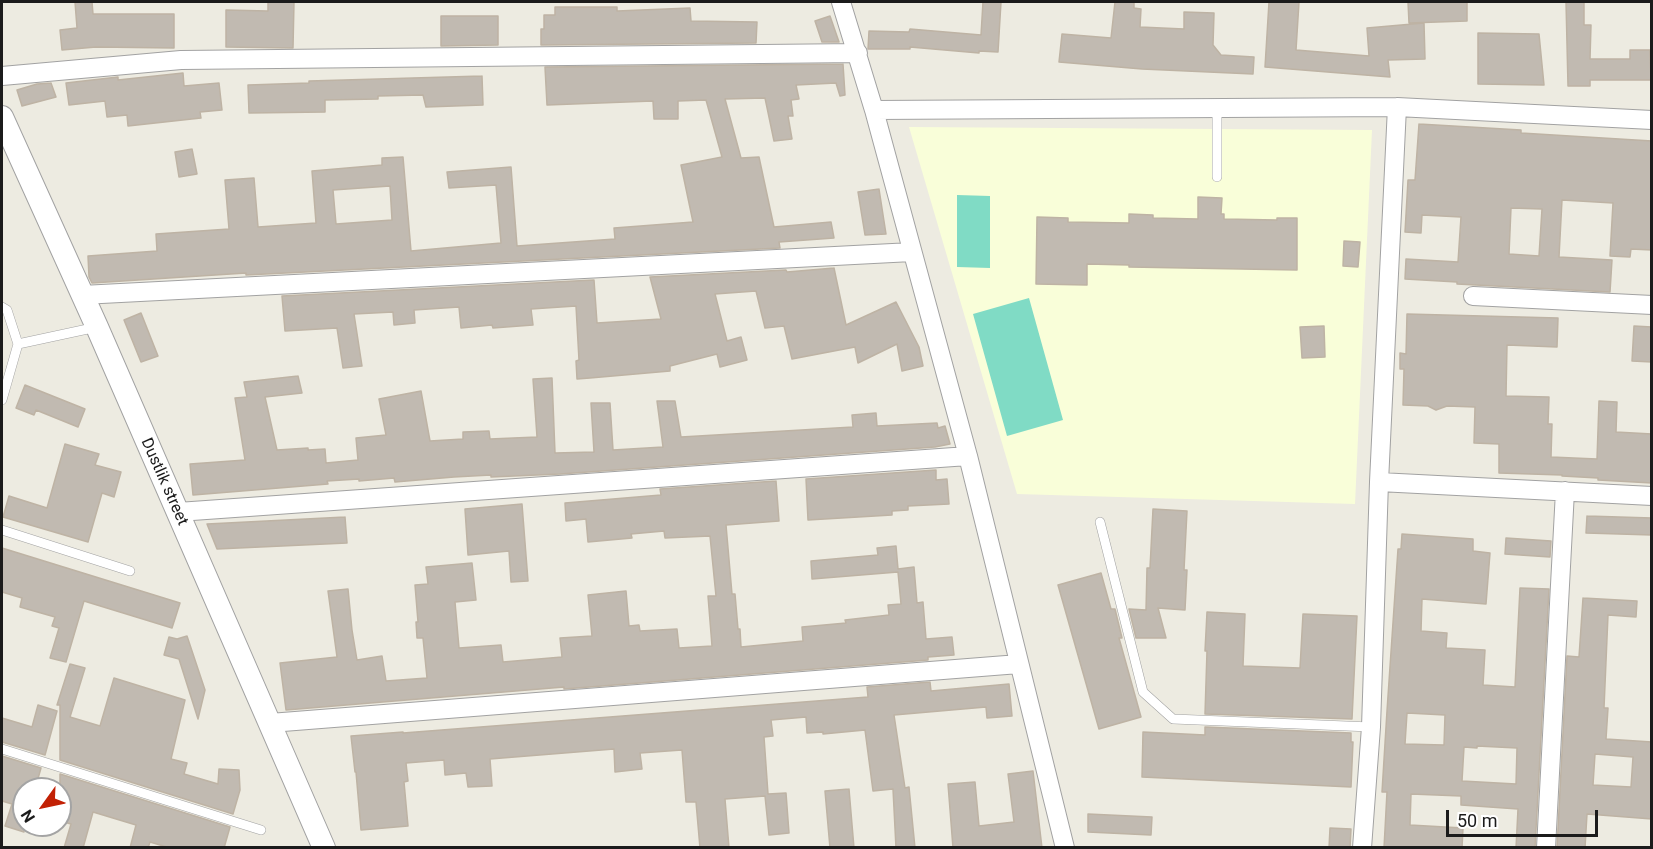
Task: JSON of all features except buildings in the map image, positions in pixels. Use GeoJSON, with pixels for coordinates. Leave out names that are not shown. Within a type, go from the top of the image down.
{"type":"FeatureCollection","features":[{"type":"Feature","properties":{"kind":"street"},"geometry":{"type":"LineString","coordinates":[[841,2],[874,110],[968,456],[1065,848]]}},
{"type":"Feature","properties":{"kind":"street"},"geometry":{"type":"LineString","coordinates":[[2,76],[181,60],[858,53]]}},
{"type":"Feature","properties":{"kind":"street"},"geometry":{"type":"LineString","coordinates":[[874,110],[1397,107],[1652,120]]}},
{"type":"Feature","properties":{"kind":"street"},"geometry":{"type":"LineString","coordinates":[[1362,848],[1371,727],[1379,482],[1397,107]]}},
{"type":"Feature","properties":{"kind":"street","name":"Dustlik street"},"geometry":{"type":"LineString","coordinates":[[2,117],[97,327],[324,848]]}},
{"type":"Feature","properties":{"kind":"street"},"geometry":{"type":"LineString","coordinates":[[82,295],[912,252]]}},
{"type":"Feature","properties":{"kind":"street"},"geometry":{"type":"LineString","coordinates":[[1473,296],[1652,305]]}},
{"type":"Feature","properties":{"kind":"street"},"geometry":{"type":"LineString","coordinates":[[177,512],[968,456]]}},
{"type":"Feature","properties":{"kind":"street"},"geometry":{"type":"LineString","coordinates":[[1379,482],[1652,496]]}},
{"type":"Feature","properties":{"kind":"street"},"geometry":{"type":"LineString","coordinates":[[1546,848],[1565,491]]}},
{"type":"Feature","properties":{"kind":"street"},"geometry":{"type":"LineString","coordinates":[[270,723],[1019,664]]}},
{"type":"Feature","properties":{"kind":"lane"},"geometry":{"type":"LineString","coordinates":[[1217,108],[1217,177]]}},
{"type":"Feature","properties":{"kind":"lane"},"geometry":{"type":"LineString","coordinates":[[2,308],[7,310],[18,344],[2,400]]}},
{"type":"Feature","properties":{"kind":"lane"},"geometry":{"type":"LineString","coordinates":[[18,344],[97,327]]}},
{"type":"Feature","properties":{"kind":"lane"},"geometry":{"type":"LineString","coordinates":[[1101,522],[1143,692],[1173,719],[1371,727]]}},
{"type":"Feature","properties":{"kind":"lane"},"geometry":{"type":"LineString","coordinates":[[2,530],[130,571]]}},
{"type":"Feature","properties":{"kind":"lane"},"geometry":{"type":"LineString","coordinates":[[2,749],[261,830]]}},
{"type":"Feature","properties":{"kind":"shaded area"},"geometry":{"type":"Polygon","coordinates":[[[909,127],[1372,130],[1355,504],[1017,494],[909,127]]]}},
{"type":"Feature","properties":{"kind":"shaded area"},"geometry":{"type":"Polygon","coordinates":[[[957,195],[990,196],[990,268],[957,267],[957,195]]]}},
{"type":"Feature","properties":{"kind":"shaded area"},"geometry":{"type":"Polygon","coordinates":[[[1029,298],[1063,420],[1007,436],[973,314],[1029,298]]]}}]}
